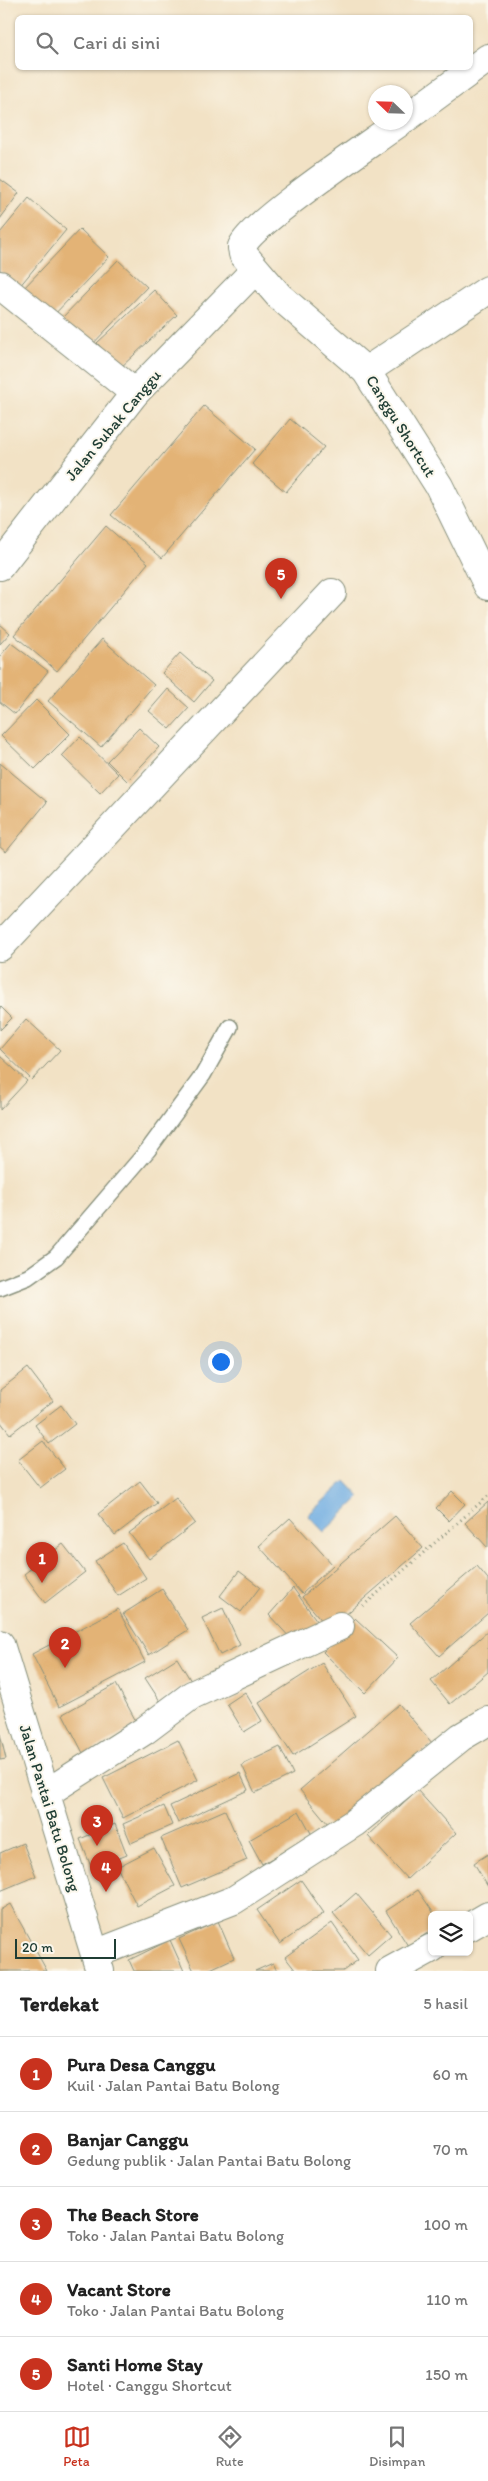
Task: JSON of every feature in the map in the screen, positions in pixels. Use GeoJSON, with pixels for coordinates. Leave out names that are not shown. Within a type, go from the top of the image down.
{"type":"FeatureCollection","features":[{"type":"Feature","properties":{"kind":"street"},"geometry":{"type":"LineString","coordinates":[[473,69],[488,58]]}},
{"type":"Feature","properties":{"kind":"street"},"geometry":{"type":"LineString","coordinates":[[413,113],[472,70]]}},
{"type":"Feature","properties":{"kind":"street","name":"Canggu Shortcut"},"geometry":{"type":"LineString","coordinates":[[389,130],[274,214],[249,235],[242,247],[243,254],[278,296],[366,371],[439,486],[488,586]]}},
{"type":"Feature","properties":{"kind":"street","name":"Jalan Subak Canggu"},"geometry":{"type":"LineString","coordinates":[[0,566],[135,393],[255,270]]}},
{"type":"Feature","properties":{"kind":"street"},"geometry":{"type":"LineString","coordinates":[[0,285],[135,393]]}},
{"type":"Feature","properties":{"kind":"street"},"geometry":{"type":"LineString","coordinates":[[366,371],[488,290]]}},
{"type":"Feature","properties":{"kind":"street"},"geometry":{"type":"LineString","coordinates":[[0,947],[248,686],[332,593]]}},
{"type":"Feature","properties":{"kind":"street"},"geometry":{"type":"LineString","coordinates":[[45,1794],[144,1731],[192,1695],[340,1626]]}},
{"type":"Feature","properties":{"kind":"street","name":"Jalan Pantai Batu Bolong"},"geometry":{"type":"LineString","coordinates":[[0,1644],[98,1963]]}},
{"type":"Feature","properties":{"kind":"street"},"geometry":{"type":"LineString","coordinates":[[98,1963],[234,1900],[354,1823],[461,1737],[488,1721]]}},
{"type":"Feature","properties":{"kind":"street"},"geometry":{"type":"LineString","coordinates":[[473,1925],[488,1916]]}},
{"type":"Feature","properties":{"kind":"street"},"geometry":{"type":"LineString","coordinates":[[390,1971],[428,1950]]}},
{"type":"Feature","properties":{"kind":"lane"},"geometry":{"type":"LineString","coordinates":[[0,1288],[28,1277],[56,1257],[148,1150],[203,1075],[230,1027]]}},
{"type":"Feature","properties":{"kind":"path"},"geometry":{"type":"LineString","coordinates":[[340,1626],[488,1496]]}},
{"type":"Feature","properties":{"kind":"water"},"geometry":{"type":"Polygon","coordinates":[[[345,1481],[360,1497],[324,1532],[308,1515],[345,1481]]]}},
{"type":"Feature","properties":{"kind":"building"},"geometry":{"type":"Polygon","coordinates":[[[0,179],[19,193],[0,219],[0,179]]]}},
{"type":"Feature","properties":{"kind":"building"},"geometry":{"type":"Polygon","coordinates":[[[29,198],[66,230],[19,287],[0,271],[0,233],[29,198]]]}},
{"type":"Feature","properties":{"kind":"building"},"geometry":{"type":"Polygon","coordinates":[[[80,229],[109,257],[51,318],[22,290],[80,229]]]}},
{"type":"Feature","properties":{"kind":"building"},"geometry":{"type":"Polygon","coordinates":[[[118,260],[147,287],[89,348],[60,320],[118,260]]]}},
{"type":"Feature","properties":{"kind":"building"},"geometry":{"type":"Polygon","coordinates":[[[154,290],[177,315],[120,368],[97,343],[154,290]]]}},
{"type":"Feature","properties":{"kind":"building"},"geometry":{"type":"Polygon","coordinates":[[[204,406],[255,449],[162,558],[111,515],[204,406]]]}},
{"type":"Feature","properties":{"kind":"building"},"geometry":{"type":"Polygon","coordinates":[[[290,419],[324,447],[286,492],[252,464],[290,419]]]}},
{"type":"Feature","properties":{"kind":"building"},"geometry":{"type":"Polygon","coordinates":[[[106,526],[148,563],[57,671],[14,635],[106,526]]]}},
{"type":"Feature","properties":{"kind":"building"},"geometry":{"type":"Polygon","coordinates":[[[0,624],[10,633],[0,644],[0,624]]]}},
{"type":"Feature","properties":{"kind":"building"},"geometry":{"type":"Polygon","coordinates":[[[102,639],[154,685],[101,747],[48,701],[102,639]]]}},
{"type":"Feature","properties":{"kind":"building"},"geometry":{"type":"Polygon","coordinates":[[[11,643],[48,671],[15,714],[0,702],[0,656],[11,643]]]}},
{"type":"Feature","properties":{"kind":"building"},"geometry":{"type":"Polygon","coordinates":[[[180,653],[212,681],[194,702],[162,673],[180,653]]]}},
{"type":"Feature","properties":{"kind":"building"},"geometry":{"type":"Polygon","coordinates":[[[168,689],[189,708],[170,729],[149,711],[168,689]]]}},
{"type":"Feature","properties":{"kind":"building"},"geometry":{"type":"Polygon","coordinates":[[[36,700],[70,734],[35,769],[1,736],[36,700]]]}},
{"type":"Feature","properties":{"kind":"building"},"geometry":{"type":"Polygon","coordinates":[[[139,728],[159,747],[127,781],[107,761],[139,728]]]}},
{"type":"Feature","properties":{"kind":"building"},"geometry":{"type":"Polygon","coordinates":[[[80,737],[118,774],[100,793],[62,756],[80,737]]]}},
{"type":"Feature","properties":{"kind":"building"},"geometry":{"type":"Polygon","coordinates":[[[0,763],[47,802],[6,852],[0,847],[0,763]]]}},
{"type":"Feature","properties":{"kind":"building"},"geometry":{"type":"Polygon","coordinates":[[[0,1006],[12,1018],[0,1030],[0,1006]]]}},
{"type":"Feature","properties":{"kind":"building"},"geometry":{"type":"Polygon","coordinates":[[[26,1019],[60,1050],[32,1080],[0,1049],[26,1019]]]}},
{"type":"Feature","properties":{"kind":"building"},"geometry":{"type":"Polygon","coordinates":[[[0,1056],[27,1081],[0,1110],[0,1056]]]}},
{"type":"Feature","properties":{"kind":"building"},"geometry":{"type":"Polygon","coordinates":[[[28,1368],[53,1401],[10,1434],[0,1421],[0,1390],[28,1368]]]}},
{"type":"Feature","properties":{"kind":"building"},"geometry":{"type":"Polygon","coordinates":[[[61,1405],[75,1424],[49,1444],[35,1425],[61,1405]]]}},
{"type":"Feature","properties":{"kind":"building"},"geometry":{"type":"Polygon","coordinates":[[[43,1441],[65,1469],[40,1488],[18,1460],[43,1441]]]}},
{"type":"Feature","properties":{"kind":"building"},"geometry":{"type":"Polygon","coordinates":[[[140,1481],[157,1503],[115,1535],[98,1514],[140,1481]]]}},
{"type":"Feature","properties":{"kind":"building"},"geometry":{"type":"Polygon","coordinates":[[[452,1491],[465,1504],[449,1521],[436,1508],[452,1491]]]}},
{"type":"Feature","properties":{"kind":"building"},"geometry":{"type":"Polygon","coordinates":[[[176,1498],[195,1523],[149,1559],[129,1533],[176,1498]]]}},
{"type":"Feature","properties":{"kind":"building"},"geometry":{"type":"Polygon","coordinates":[[[488,1502],[488,1548],[465,1523],[488,1502]]]}},
{"type":"Feature","properties":{"kind":"building"},"geometry":{"type":"Polygon","coordinates":[[[395,1516],[423,1548],[329,1629],[302,1597],[395,1516]]]}},
{"type":"Feature","properties":{"kind":"building"},"geometry":{"type":"Polygon","coordinates":[[[290,1518],[333,1565],[302,1594],[259,1546],[290,1518]]]}},
{"type":"Feature","properties":{"kind":"building"},"geometry":{"type":"Polygon","coordinates":[[[123,1543],[146,1578],[118,1596],[95,1561],[123,1543]]]}},
{"type":"Feature","properties":{"kind":"building"},"geometry":{"type":"Polygon","coordinates":[[[63,1544],[85,1572],[45,1603],[24,1574],[63,1544]]]}},
{"type":"Feature","properties":{"kind":"building"},"geometry":{"type":"Polygon","coordinates":[[[477,1566],[488,1579],[488,1613],[439,1656],[410,1623],[477,1566]]]}},
{"type":"Feature","properties":{"kind":"building"},"geometry":{"type":"Polygon","coordinates":[[[239,1571],[260,1587],[241,1612],[220,1596],[239,1571]]]}},
{"type":"Feature","properties":{"kind":"building"},"geometry":{"type":"Polygon","coordinates":[[[293,1588],[323,1629],[293,1641],[269,1615],[293,1588]]]}},
{"type":"Feature","properties":{"kind":"building"},"geometry":{"type":"Polygon","coordinates":[[[162,1589],[188,1630],[149,1655],[123,1614],[162,1589]]]}},
{"type":"Feature","properties":{"kind":"building"},"geometry":{"type":"Polygon","coordinates":[[[223,1608],[240,1645],[220,1655],[202,1618],[223,1608]]]}},
{"type":"Feature","properties":{"kind":"building"},"geometry":{"type":"Polygon","coordinates":[[[118,1609],[145,1662],[59,1707],[32,1654],[118,1609]]]}},
{"type":"Feature","properties":{"kind":"building"},"geometry":{"type":"Polygon","coordinates":[[[355,1618],[398,1658],[365,1693],[323,1652],[355,1618]]]}},
{"type":"Feature","properties":{"kind":"building"},"geometry":{"type":"Polygon","coordinates":[[[488,1631],[488,1672],[450,1704],[431,1681],[488,1631]]]}},
{"type":"Feature","properties":{"kind":"building"},"geometry":{"type":"Polygon","coordinates":[[[177,1658],[191,1681],[160,1701],[145,1678],[177,1658]]]}},
{"type":"Feature","properties":{"kind":"building"},"geometry":{"type":"Polygon","coordinates":[[[322,1663],[356,1716],[293,1756],[259,1703],[322,1663]]]}},
{"type":"Feature","properties":{"kind":"building"},"geometry":{"type":"Polygon","coordinates":[[[116,1684],[138,1725],[84,1755],[63,1714],[116,1684]]]}},
{"type":"Feature","properties":{"kind":"building"},"geometry":{"type":"Polygon","coordinates":[[[245,1692],[262,1721],[244,1732],[227,1704],[245,1692]]]}},
{"type":"Feature","properties":{"kind":"building"},"geometry":{"type":"Polygon","coordinates":[[[399,1704],[433,1744],[333,1830],[300,1790],[399,1704]]]}},
{"type":"Feature","properties":{"kind":"building"},"geometry":{"type":"Polygon","coordinates":[[[0,1734],[6,1759],[0,1760],[0,1734]]]}},
{"type":"Feature","properties":{"kind":"building"},"geometry":{"type":"Polygon","coordinates":[[[178,1740],[198,1780],[123,1818],[103,1778],[178,1740]]]}},
{"type":"Feature","properties":{"kind":"building"},"geometry":{"type":"Polygon","coordinates":[[[280,1747],[293,1774],[255,1793],[242,1765],[280,1747]]]}},
{"type":"Feature","properties":{"kind":"building"},"geometry":{"type":"Polygon","coordinates":[[[240,1773],[248,1790],[178,1823],[170,1806],[240,1773]]]}},
{"type":"Feature","properties":{"kind":"building"},"geometry":{"type":"Polygon","coordinates":[[[417,1790],[456,1833],[407,1879],[368,1836],[417,1790]]]}},
{"type":"Feature","properties":{"kind":"building"},"geometry":{"type":"Polygon","coordinates":[[[164,1806],[172,1825],[131,1843],[123,1824],[164,1806]]]}},
{"type":"Feature","properties":{"kind":"building"},"geometry":{"type":"Polygon","coordinates":[[[225,1810],[247,1860],[182,1888],[161,1838],[225,1810]]]}},
{"type":"Feature","properties":{"kind":"building"},"geometry":{"type":"Polygon","coordinates":[[[299,1811],[312,1835],[262,1864],[249,1840],[299,1811]]]}},
{"type":"Feature","properties":{"kind":"building"},"geometry":{"type":"Polygon","coordinates":[[[115,1824],[127,1855],[92,1869],[80,1839],[115,1824]]]}},
{"type":"Feature","properties":{"kind":"building"},"geometry":{"type":"Polygon","coordinates":[[[23,1843],[36,1876],[0,1891],[0,1853],[23,1843]]]}},
{"type":"Feature","properties":{"kind":"building"},"geometry":{"type":"Polygon","coordinates":[[[154,1848],[175,1886],[137,1906],[117,1867],[154,1848]]]}},
{"type":"Feature","properties":{"kind":"building"},"geometry":{"type":"Polygon","coordinates":[[[488,1854],[488,1887],[474,1863],[488,1854]]]}},
{"type":"Feature","properties":{"kind":"building"},"geometry":{"type":"Polygon","coordinates":[[[301,1880],[324,1913],[280,1944],[257,1910],[301,1880]]]}},
{"type":"Feature","properties":{"kind":"building"},"geometry":{"type":"Polygon","coordinates":[[[418,1890],[432,1911],[428,1911],[428,1933],[408,1946],[386,1911],[418,1890]]]}},
{"type":"Feature","properties":{"kind":"building"},"geometry":{"type":"Polygon","coordinates":[[[356,1893],[391,1935],[368,1955],[333,1913],[356,1893]]]}},
{"type":"Feature","properties":{"kind":"building"},"geometry":{"type":"Polygon","coordinates":[[[10,1904],[47,1971],[0,1971],[0,1910],[10,1904]]]}},
{"type":"Feature","properties":{"kind":"building"},"geometry":{"type":"Polygon","coordinates":[[[218,1921],[234,1958],[206,1971],[194,1971],[179,1939],[218,1921]]]}},
{"type":"Feature","properties":{"kind":"building"},"geometry":{"type":"Polygon","coordinates":[[[332,1923],[358,1960],[343,1971],[296,1971],[285,1957],[332,1923]]]}},
{"type":"Feature","properties":{"kind":"building"},"geometry":{"type":"Polygon","coordinates":[[[170,1940],[184,1971],[134,1971],[129,1960],[170,1940]]]}},
{"type":"Feature","properties":{"kind":"building"},"geometry":{"type":"Polygon","coordinates":[[[273,1963],[277,1971],[255,1971],[273,1963]]]}},
{"type":"Feature","properties":{"kind":"place","name":"Santi Home Stay"},"geometry":{"type":"Point","coordinates":[281,599]}},
{"type":"Feature","properties":{"kind":"place","name":"Pura Desa Canggu"},"geometry":{"type":"Point","coordinates":[42,1583]}},
{"type":"Feature","properties":{"kind":"place","name":"Banjar Canggu"},"geometry":{"type":"Point","coordinates":[65,1668]}},
{"type":"Feature","properties":{"kind":"place","name":"The Beach Store"},"geometry":{"type":"Point","coordinates":[97,1846]}},
{"type":"Feature","properties":{"kind":"place","name":"Vacant Store"},"geometry":{"type":"Point","coordinates":[106,1892]}}]}
